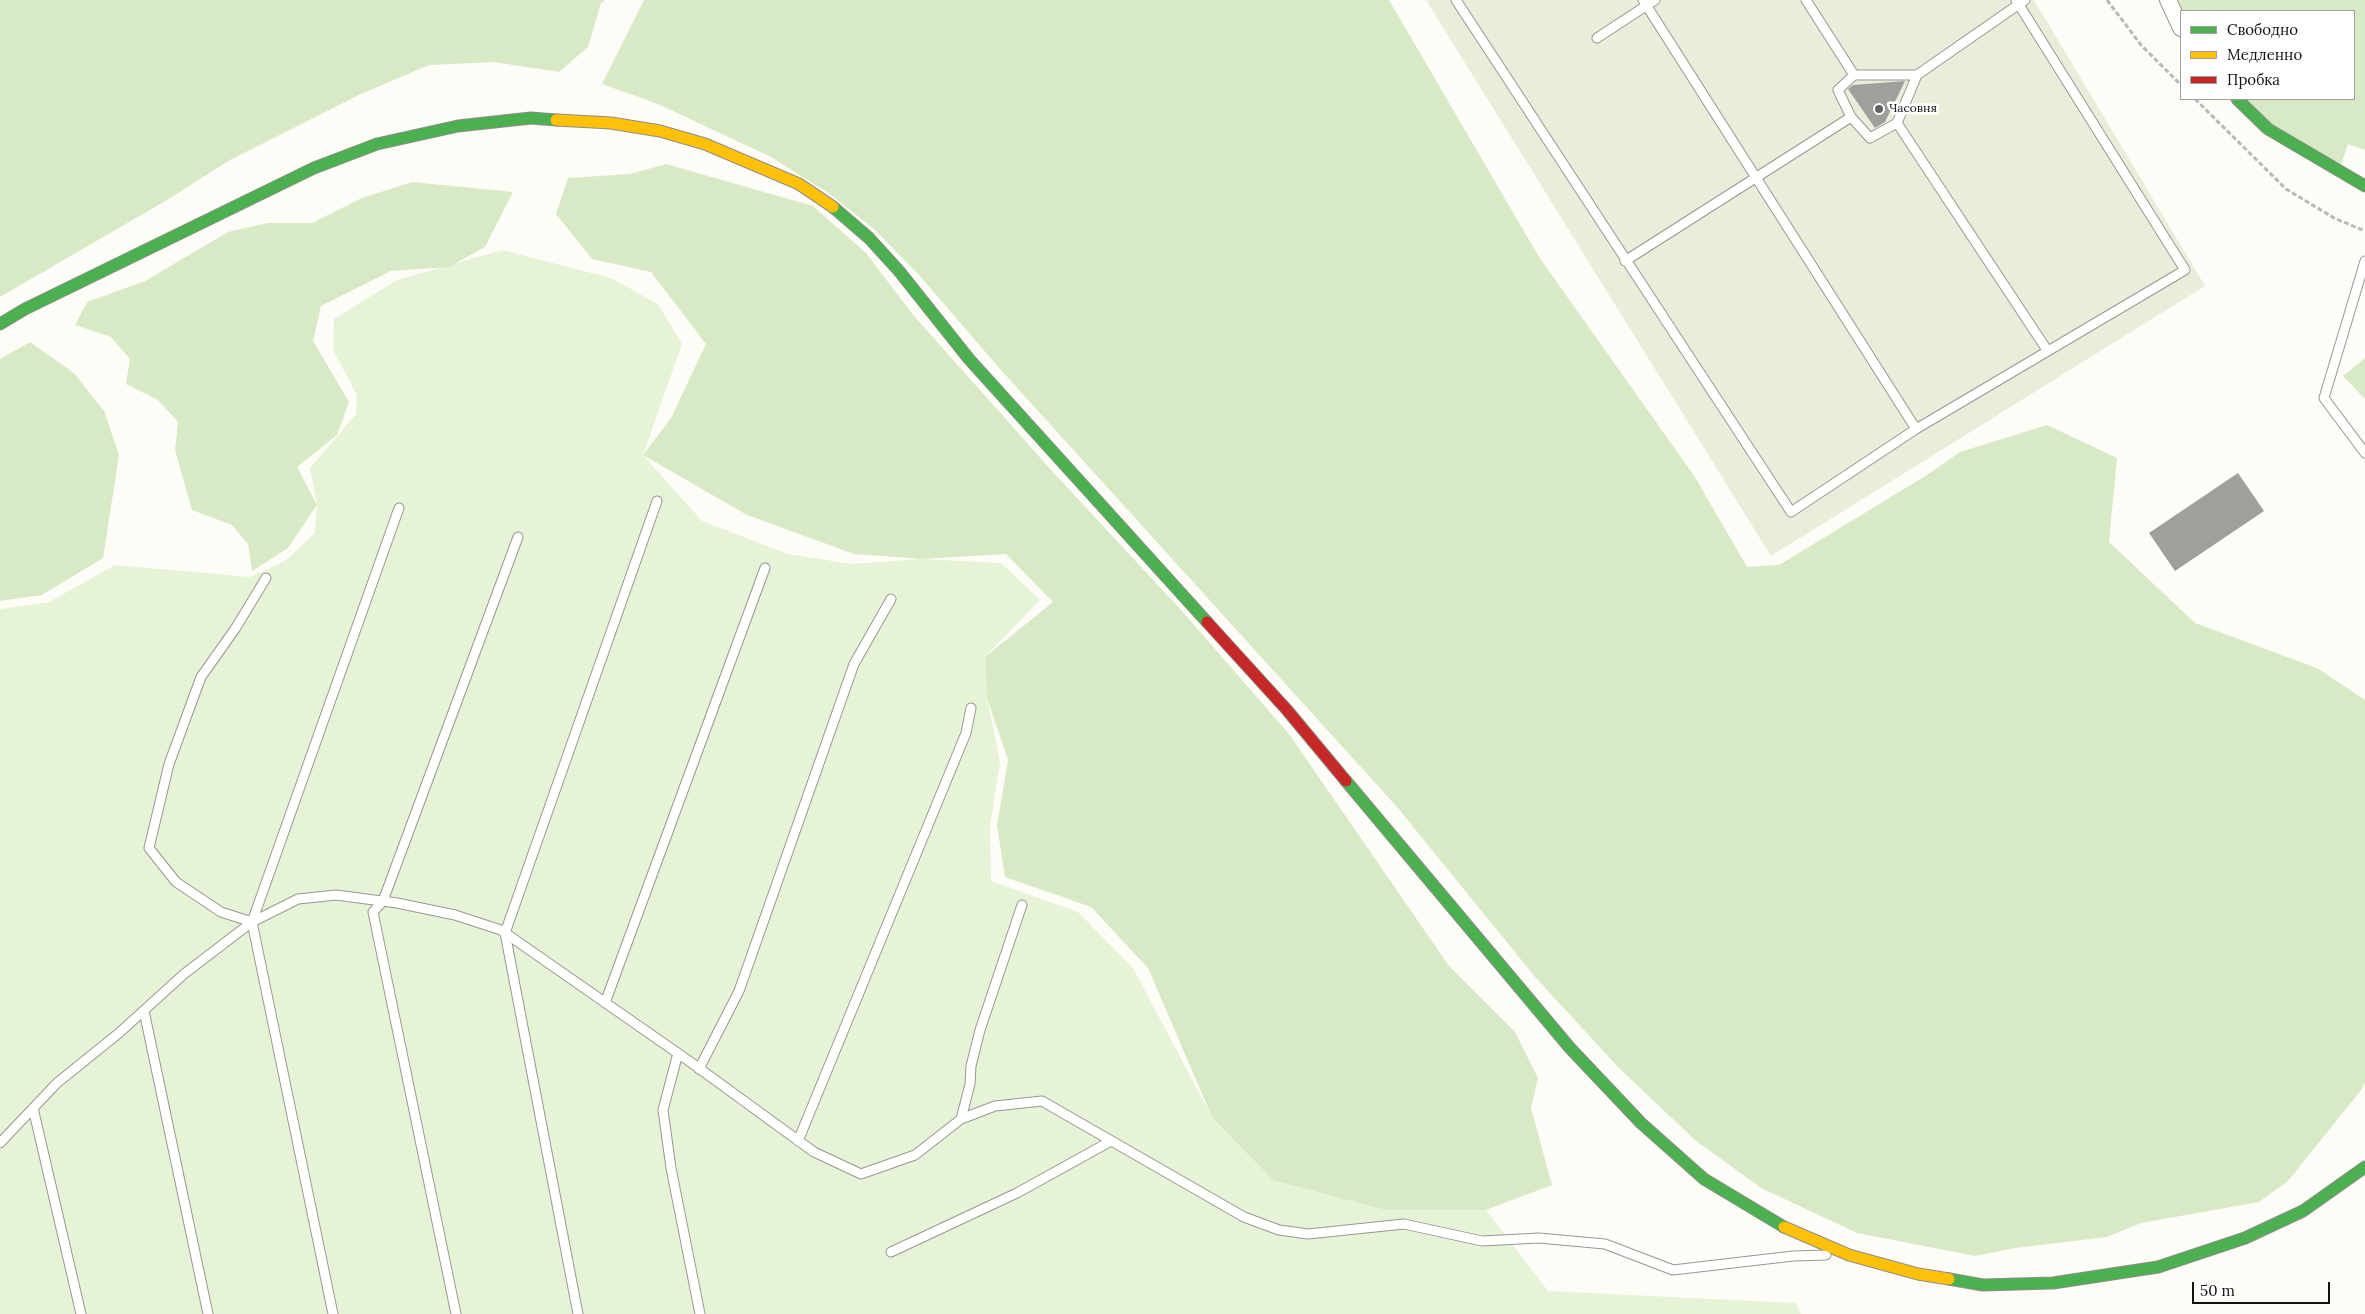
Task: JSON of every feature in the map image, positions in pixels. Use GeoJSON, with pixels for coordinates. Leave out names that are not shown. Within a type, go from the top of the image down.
{"type":"FeatureCollection","features":[{"type":"Feature","properties":{"kind":"main road"},"geometry":{"type":"LineString","coordinates":[[2238,100],[2268,129],[2365,186]]}},
{"type":"Feature","properties":{"kind":"main road"},"geometry":{"type":"LineString","coordinates":[[0,324],[25,309],[314,168],[376,144],[458,126],[531,118],[611,123],[660,132],[705,144],[799,184],[838,211],[862,232],[899,271],[969,359],[1287,710],[1570,1048],[1641,1123],[1704,1179],[1766,1218],[1804,1237],[1849,1255],[1918,1274],[1983,1285],[2053,1283],[2125,1273],[2202,1254],[2273,1227],[2319,1200],[2365,1167]]}},
{"type":"Feature","properties":{"kind":"street"},"geometry":{"type":"LineString","coordinates":[[2168,0],[2180,26]]}},
{"type":"Feature","properties":{"kind":"lane"},"geometry":{"type":"LineString","coordinates":[[1456,0],[1791,512],[1916,430],[2047,350],[2185,270],[2020,1],[1917,75],[1897,123],[1870,138],[1851,117],[1838,90],[1854,75],[1917,75]]}},
{"type":"Feature","properties":{"kind":"lane"},"geometry":{"type":"LineString","coordinates":[[1597,38],[1645,3],[1654,0]]}},
{"type":"Feature","properties":{"kind":"lane"},"geometry":{"type":"LineString","coordinates":[[1806,0],[1854,75]]}},
{"type":"Feature","properties":{"kind":"lane"},"geometry":{"type":"LineString","coordinates":[[1645,3],[1916,430]]}},
{"type":"Feature","properties":{"kind":"lane"},"geometry":{"type":"LineString","coordinates":[[1625,261],[1851,117]]}},
{"type":"Feature","properties":{"kind":"lane"},"geometry":{"type":"LineString","coordinates":[[1897,123],[2047,350]]}},
{"type":"Feature","properties":{"kind":"lane"},"geometry":{"type":"LineString","coordinates":[[2365,260],[2324,398],[2365,453]]}},
{"type":"Feature","properties":{"kind":"lane"},"geometry":{"type":"LineString","coordinates":[[578,1314],[505,933],[656,501]]}},
{"type":"Feature","properties":{"kind":"lane"},"geometry":{"type":"LineString","coordinates":[[333,1314],[252,922],[399,508]]}},
{"type":"Feature","properties":{"kind":"lane"},"geometry":{"type":"LineString","coordinates":[[456,1314],[373,912],[383,902],[518,537]]}},
{"type":"Feature","properties":{"kind":"lane"},"geometry":{"type":"LineString","coordinates":[[605,1003],[765,568]]}},
{"type":"Feature","properties":{"kind":"lane"},"geometry":{"type":"LineString","coordinates":[[252,922],[221,912],[176,882],[149,848],[169,764],[201,677],[266,578]]}},
{"type":"Feature","properties":{"kind":"lane"},"geometry":{"type":"LineString","coordinates":[[699,1069],[739,992],[854,664],[891,599]]}},
{"type":"Feature","properties":{"kind":"lane"},"geometry":{"type":"LineString","coordinates":[[798,1140],[966,733],[971,708]]}},
{"type":"Feature","properties":{"kind":"lane"},"geometry":{"type":"LineString","coordinates":[[0,1142],[57,1083],[144,1011],[184,974],[252,922],[298,899],[336,895],[455,915],[505,933],[678,1053],[814,1152],[861,1174],[914,1155],[961,1120],[995,1106],[1042,1101],[1244,1217],[1279,1230],[1308,1234],[1404,1224],[1482,1241],[1539,1238],[1605,1244],[1672,1270],[1793,1256],[1849,1255]]}},
{"type":"Feature","properties":{"kind":"lane"},"geometry":{"type":"LineString","coordinates":[[961,1120],[980,1030],[1022,905]]}},
{"type":"Feature","properties":{"kind":"lane"},"geometry":{"type":"LineString","coordinates":[[144,1011],[208,1314]]}},
{"type":"Feature","properties":{"kind":"lane"},"geometry":{"type":"LineString","coordinates":[[678,1053],[663,1110],[671,1168],[700,1314]]}},
{"type":"Feature","properties":{"kind":"lane"},"geometry":{"type":"LineString","coordinates":[[33,1108],[81,1314]]}},
{"type":"Feature","properties":{"kind":"lane"},"geometry":{"type":"LineString","coordinates":[[891,1252],[1017,1193],[1111,1141]]}},
{"type":"Feature","properties":{"kind":"path"},"geometry":{"type":"LineString","coordinates":[[2106,0],[2141,45],[2180,84]]}},
{"type":"Feature","properties":{"kind":"path"},"geometry":{"type":"LineString","coordinates":[[2196,100],[2286,188],[2334,218],[2365,231]]}},
{"type":"Feature","properties":{"kind":"green space"},"geometry":{"type":"Polygon","coordinates":[[[0,0],[605,0],[601,3],[588,47],[559,72],[494,62],[429,65],[361,94],[230,160],[167,200],[0,297],[0,0]]]}},
{"type":"Feature","properties":{"kind":"green space"},"geometry":{"type":"Polygon","coordinates":[[[644,0],[1389,0],[1539,257],[1695,477],[1747,567],[1779,565],[1927,475],[1960,452],[2047,425],[2117,458],[2109,542],[2195,623],[2317,668],[2365,700],[2365,1083],[2361,1090],[2288,1181],[2259,1202],[2141,1223],[2107,1237],[2015,1248],[1975,1256],[1857,1233],[1761,1188],[1695,1140],[1619,1068],[1536,978],[1397,807],[1000,369],[919,275],[874,229],[830,194],[771,157],[658,104],[602,84],[644,0]]]}},
{"type":"Feature","properties":{"kind":"green space"},"geometry":{"type":"Polygon","coordinates":[[[1426,0],[2034,0],[2205,286],[1771,556],[1426,0]]]}},
{"type":"Feature","properties":{"kind":"green space"},"geometry":{"type":"Polygon","coordinates":[[[2162,0],[2365,0],[2365,150],[2348,144],[2337,177],[2230,100],[2355,100],[2355,10],[2180,10],[2162,0]]]}},
{"type":"Feature","properties":{"kind":"green space"},"geometry":{"type":"Polygon","coordinates":[[[666,164],[813,206],[866,253],[914,316],[1052,471],[1181,610],[1289,734],[1449,966],[1515,1032],[1538,1078],[1531,1108],[1552,1185],[1486,1210],[1386,1210],[1273,1180],[1212,1117],[1148,968],[1091,907],[1005,877],[997,825],[1008,760],[987,698],[985,657],[1053,602],[1006,554],[922,559],[854,554],[747,515],[643,455],[671,418],[706,344],[651,272],[592,259],[556,214],[568,178],[630,174],[666,164]]]}},
{"type":"Feature","properties":{"kind":"green space"},"geometry":{"type":"Polygon","coordinates":[[[412,182],[513,192],[485,247],[449,267],[391,271],[321,306],[313,341],[349,402],[337,435],[297,467],[317,505],[288,548],[252,571],[248,544],[232,525],[192,510],[175,450],[178,422],[158,400],[126,384],[130,359],[111,337],[75,325],[87,302],[145,281],[228,232],[268,223],[312,223],[362,198],[412,182]]]}},
{"type":"Feature","properties":{"kind":"green space"},"geometry":{"type":"Polygon","coordinates":[[[502,250],[611,278],[658,304],[682,344],[643,455],[702,521],[788,554],[851,564],[922,559],[1001,563],[1040,600],[985,657],[987,698],[1000,762],[990,827],[991,881],[1078,912],[1133,968],[1212,1117],[1386,1210],[1486,1210],[1548,1291],[1796,1303],[1801,1314],[0,1314],[0,609],[49,602],[115,565],[250,577],[285,561],[315,533],[317,505],[310,468],[356,414],[357,395],[333,350],[334,319],[397,280],[502,250]]]}},
{"type":"Feature","properties":{"kind":"green space"},"geometry":{"type":"Polygon","coordinates":[[[30,342],[74,373],[104,411],[119,455],[103,558],[42,595],[0,601],[0,359],[30,342]]]}},
{"type":"Feature","properties":{"kind":"green space"},"geometry":{"type":"Polygon","coordinates":[[[2365,358],[2365,399],[2343,376],[2365,358]]]}},
{"type":"Feature","properties":{"kind":"building","name":"Часовня"},"geometry":{"type":"Polygon","coordinates":[[[1905,81],[1885,122],[1875,128],[1848,89],[1853,85],[1905,81]]]}},
{"type":"Feature","properties":{"kind":"building"},"geometry":{"type":"Polygon","coordinates":[[[2238,473],[2264,511],[2175,571],[2149,533],[2238,473]]]}},
{"type":"Feature","properties":{"kind":"traffic: fast"},"geometry":{"type":"LineString","coordinates":[[2238,100],[2268,129],[2365,186]]}},
{"type":"Feature","properties":{"kind":"traffic: fast"},"geometry":{"type":"LineString","coordinates":[[0,324],[25,309],[314,168],[377,144],[458,126],[531,118],[556,120]]}},
{"type":"Feature","properties":{"kind":"traffic: fast"},"geometry":{"type":"LineString","coordinates":[[833,207],[869,238],[899,271],[969,359],[1207,622]]}},
{"type":"Feature","properties":{"kind":"traffic: fast"},"geometry":{"type":"LineString","coordinates":[[1346,781],[1570,1048],[1641,1123],[1704,1179],[1784,1227]]}},
{"type":"Feature","properties":{"kind":"traffic: fast"},"geometry":{"type":"LineString","coordinates":[[1949,1279],[1983,1285],[2053,1283],[2158,1267],[2245,1238],[2303,1211],[2365,1167]]}},
{"type":"Feature","properties":{"kind":"traffic: slow"},"geometry":{"type":"LineString","coordinates":[[556,120],[611,123],[660,131],[705,144],[799,184],[833,207]]}},
{"type":"Feature","properties":{"kind":"traffic: slow"},"geometry":{"type":"LineString","coordinates":[[1784,1227],[1849,1255],[1918,1274],[1949,1279]]}},
{"type":"Feature","properties":{"kind":"traffic: jam"},"geometry":{"type":"LineString","coordinates":[[1207,622],[1287,710],[1346,781]]}},
{"type":"Feature","properties":{"kind":"place","name":"Часовня"},"geometry":{"type":"Point","coordinates":[1879,109]}}]}
